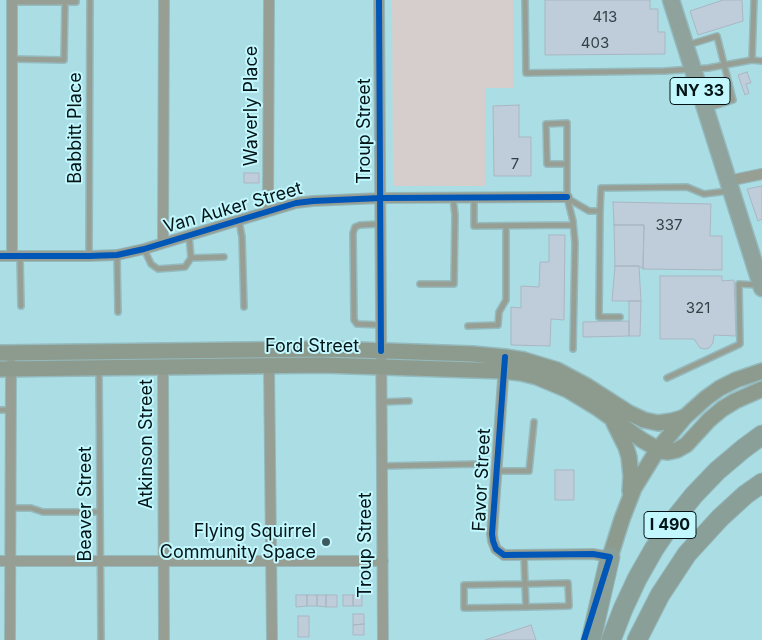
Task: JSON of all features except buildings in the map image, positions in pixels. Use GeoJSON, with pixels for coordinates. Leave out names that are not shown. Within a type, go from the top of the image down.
{"type":"FeatureCollection","features":[{"type":"Feature","properties":{"kind":"highway","name":"I 490"},"geometry":{"type":"LineString","coordinates":[[611,640],[637,579],[673,521],[717,471],[762,435]]}},
{"type":"Feature","properties":{"kind":"highway","name":"I 490"},"geometry":{"type":"LineString","coordinates":[[637,640],[660,595],[687,554],[720,518],[745,495],[762,483]]}},
{"type":"Feature","properties":{"kind":"highway"},"geometry":{"type":"LineString","coordinates":[[591,640],[610,557]]}},
{"type":"Feature","properties":{"kind":"main road","name":"NY 33"},"geometry":{"type":"LineString","coordinates":[[671,0],[762,286]]}},
{"type":"Feature","properties":{"kind":"main road","name":"Ford Street"},"geometry":{"type":"LineString","coordinates":[[6,353],[312,349],[382,359],[505,364],[524,360],[557,370],[629,413],[652,422],[672,421],[686,416],[720,388],[762,371]]}},
{"type":"Feature","properties":{"kind":"main road","name":"Ford Street"},"geometry":{"type":"LineString","coordinates":[[6,369],[322,365],[382,359]]}},
{"type":"Feature","properties":{"kind":"main road","name":"Ford Street"},"geometry":{"type":"LineString","coordinates":[[505,364],[521,373],[552,383],[581,397],[637,437],[658,449]]}},
{"type":"Feature","properties":{"kind":"main road"},"geometry":{"type":"LineString","coordinates":[[658,449],[673,452],[681,448],[722,409],[742,397],[762,390]]}},
{"type":"Feature","properties":{"kind":"main road"},"geometry":{"type":"LineString","coordinates":[[609,416],[618,429],[626,447],[631,470],[631,484],[627,504],[610,557]]}},
{"type":"Feature","properties":{"kind":"main road"},"geometry":{"type":"LineString","coordinates":[[627,504],[642,473],[658,449],[686,416]]}},
{"type":"Feature","properties":{"kind":"street"},"geometry":{"type":"LineString","coordinates":[[163,243],[164,0]]}},
{"type":"Feature","properties":{"kind":"street","name":"Waverly Place"},"geometry":{"type":"LineString","coordinates":[[268,211],[269,0]]}},
{"type":"Feature","properties":{"kind":"street","name":"Troup Street"},"geometry":{"type":"LineString","coordinates":[[379,0],[383,640]]}},
{"type":"Feature","properties":{"kind":"street"},"geometry":{"type":"LineString","coordinates":[[12,1],[16,256]]}},
{"type":"Feature","properties":{"kind":"street"},"geometry":{"type":"LineString","coordinates":[[730,186],[762,174]]}},
{"type":"Feature","properties":{"kind":"street","name":"Van Auker Street"},"geometry":{"type":"LineString","coordinates":[[0,256],[117,255],[144,249],[296,203],[313,200],[567,197]]}},
{"type":"Feature","properties":{"kind":"street"},"geometry":{"type":"LineString","coordinates":[[6,353],[11,410],[11,508],[5,561],[10,640]]}},
{"type":"Feature","properties":{"kind":"street","name":"Favor Street"},"geometry":{"type":"LineString","coordinates":[[505,364],[492,534],[496,549],[504,555],[593,554],[610,557]]}},
{"type":"Feature","properties":{"kind":"street"},"geometry":{"type":"LineString","coordinates":[[269,366],[272,640]]}},
{"type":"Feature","properties":{"kind":"street","name":"Atkinson Street"},"geometry":{"type":"LineString","coordinates":[[163,367],[164,640]]}},
{"type":"Feature","properties":{"kind":"street"},"geometry":{"type":"LineString","coordinates":[[584,640],[610,557]]}},
{"type":"Feature","properties":{"kind":"street"},"geometry":{"type":"LineString","coordinates":[[5,561],[383,561]]}},
{"type":"Feature","properties":{"kind":"lane"},"geometry":{"type":"LineString","coordinates":[[12,1],[76,2],[76,0]]}},
{"type":"Feature","properties":{"kind":"lane","name":"Babbitt Place"},"geometry":{"type":"LineString","coordinates":[[89,256],[90,0]]}},
{"type":"Feature","properties":{"kind":"lane"},"geometry":{"type":"LineString","coordinates":[[524,0],[526,73],[665,71],[693,69],[752,60],[762,61]]}},
{"type":"Feature","properties":{"kind":"lane"},"geometry":{"type":"LineString","coordinates":[[752,60],[754,0]]}},
{"type":"Feature","properties":{"kind":"lane"},"geometry":{"type":"LineString","coordinates":[[12,59],[64,60],[65,2]]}},
{"type":"Feature","properties":{"kind":"lane"},"geometry":{"type":"LineString","coordinates":[[686,46],[717,36],[733,100],[706,109]]}},
{"type":"Feature","properties":{"kind":"lane"},"geometry":{"type":"LineString","coordinates":[[567,164],[547,164],[546,124],[567,124],[567,164],[567,197],[575,242],[573,349]]}},
{"type":"Feature","properties":{"kind":"lane"},"geometry":{"type":"LineString","coordinates":[[620,317],[599,317],[601,188],[687,187],[704,194],[730,186]]}},
{"type":"Feature","properties":{"kind":"lane"},"geometry":{"type":"LineString","coordinates":[[567,197],[589,211],[600,212]]}},
{"type":"Feature","properties":{"kind":"lane"},"geometry":{"type":"LineString","coordinates":[[420,284],[454,284],[455,215],[453,198]]}},
{"type":"Feature","properties":{"kind":"lane"},"geometry":{"type":"LineString","coordinates":[[474,198],[474,226],[573,225]]}},
{"type":"Feature","properties":{"kind":"lane"},"geometry":{"type":"LineString","coordinates":[[239,220],[242,237],[244,307]]}},
{"type":"Feature","properties":{"kind":"lane"},"geometry":{"type":"LineString","coordinates":[[381,224],[360,225],[355,227],[353,233],[354,320],[357,324],[381,324]]}},
{"type":"Feature","properties":{"kind":"lane"},"geometry":{"type":"LineString","coordinates":[[468,326],[498,325],[499,312],[506,300],[506,226]]}},
{"type":"Feature","properties":{"kind":"lane"},"geometry":{"type":"LineString","coordinates":[[144,249],[150,264],[158,269],[185,267],[191,258],[189,235]]}},
{"type":"Feature","properties":{"kind":"lane"},"geometry":{"type":"LineString","coordinates":[[117,255],[118,312]]}},
{"type":"Feature","properties":{"kind":"lane"},"geometry":{"type":"LineString","coordinates":[[16,256],[21,306]]}},
{"type":"Feature","properties":{"kind":"lane"},"geometry":{"type":"LineString","coordinates":[[191,258],[224,257]]}},
{"type":"Feature","properties":{"kind":"lane"},"geometry":{"type":"LineString","coordinates":[[667,378],[740,344],[739,284],[762,286]]}},
{"type":"Feature","properties":{"kind":"lane","name":"Beaver Street"},"geometry":{"type":"LineString","coordinates":[[99,368],[101,640]]}},
{"type":"Feature","properties":{"kind":"lane"},"geometry":{"type":"LineString","coordinates":[[382,402],[410,402]]}},
{"type":"Feature","properties":{"kind":"lane"},"geometry":{"type":"LineString","coordinates":[[0,410],[11,410]]}},
{"type":"Feature","properties":{"kind":"lane"},"geometry":{"type":"LineString","coordinates":[[497,471],[529,470],[534,422]]}},
{"type":"Feature","properties":{"kind":"lane"},"geometry":{"type":"LineString","coordinates":[[382,466],[480,464]]}},
{"type":"Feature","properties":{"kind":"lane"},"geometry":{"type":"LineString","coordinates":[[11,508],[31,508],[43,512],[100,512]]}},
{"type":"Feature","properties":{"kind":"lane"},"geometry":{"type":"LineString","coordinates":[[524,555],[526,607]]}},
{"type":"Feature","properties":{"kind":"lane"},"geometry":{"type":"LineString","coordinates":[[568,583],[569,606],[526,607],[464,608],[464,585],[568,583]]}},
{"type":"Feature","properties":{"kind":"shaded area"},"geometry":{"type":"Polygon","coordinates":[[[392,0],[513,0],[513,88],[485,88],[485,186],[393,186],[392,0]]]}},
{"type":"Feature","properties":{"kind":"cycle path"},"geometry":{"type":"LineString","coordinates":[[379,0],[381,351]]}},
{"type":"Feature","properties":{"kind":"cycle path"},"geometry":{"type":"LineString","coordinates":[[0,256],[117,255],[144,249],[296,203],[313,201],[381,198],[567,197]]}},
{"type":"Feature","properties":{"kind":"cycle path"},"geometry":{"type":"LineString","coordinates":[[505,357],[493,541],[496,549],[504,555],[593,554],[610,557],[584,640]]}},
{"type":"Feature","properties":{"kind":"place","name":"Flying Squirrel Community Space"},"geometry":{"type":"Point","coordinates":[326,542]}}]}
